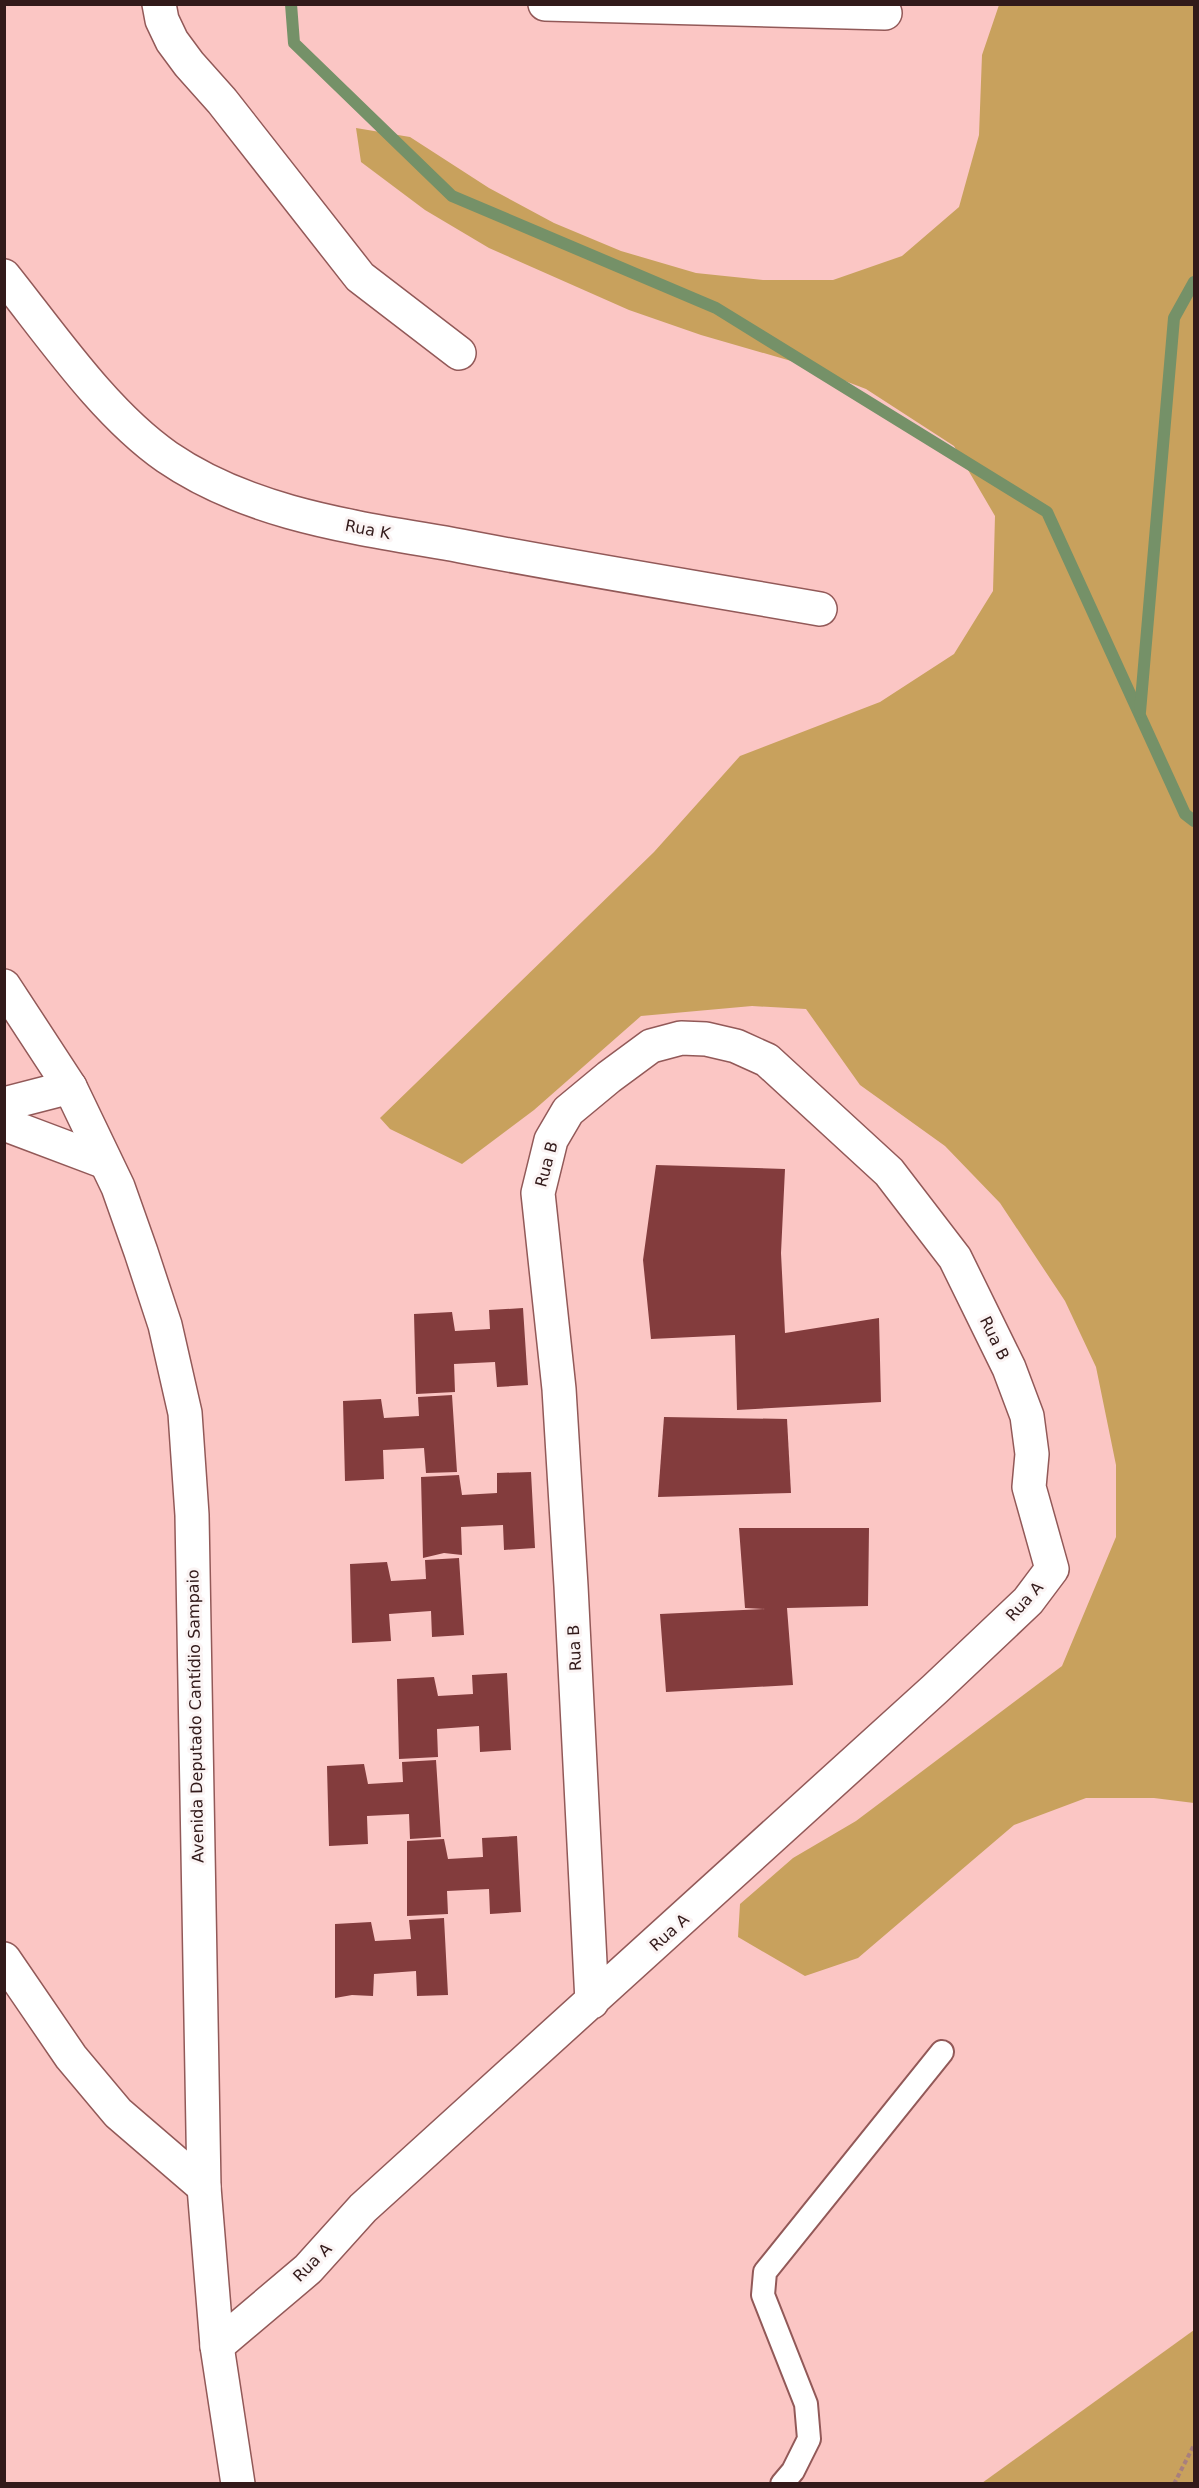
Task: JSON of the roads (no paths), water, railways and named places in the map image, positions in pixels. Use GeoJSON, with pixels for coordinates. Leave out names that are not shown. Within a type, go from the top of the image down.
{"type":"FeatureCollection","features":[{"type":"Feature","properties":{"kind":"street"},"geometry":{"type":"LineString","coordinates":[[544,4],[885,13]]}},
{"type":"Feature","properties":{"kind":"street"},"geometry":{"type":"LineString","coordinates":[[161,12],[172,41],[189,64],[222,101],[360,277],[459,353]]}},
{"type":"Feature","properties":{"kind":"street","name":"Rua K"},"geometry":{"type":"LineString","coordinates":[[4,276],[71,361],[125,421],[167,457],[227,491],[308,518],[820,609]]}},
{"type":"Feature","properties":{"kind":"street","name":"Avenida Deputado Cantídio Sampaio"},"geometry":{"type":"LineString","coordinates":[[4,986],[70,1087],[118,1187],[165,1324],[185,1413],[192,1527],[204,2187],[217,2346],[238,2484]]}},
{"type":"Feature","properties":{"kind":"street","name":"Rua B"},"geometry":{"type":"LineString","coordinates":[[592,2002],[572,1586],[559,1389],[538,1193],[551,1140],[568,1111],[651,1046],[681,1038],[706,1039],[736,1046],[767,1060],[889,1172],[956,1258],[1009,1368],[1027,1416],[1032,1454],[1029,1487]]}},
{"type":"Feature","properties":{"kind":"street"},"geometry":{"type":"LineString","coordinates":[[4,1104],[70,1087]]}},
{"type":"Feature","properties":{"kind":"street"},"geometry":{"type":"LineString","coordinates":[[4,1124],[105,1162]]}},
{"type":"Feature","properties":{"kind":"street","name":"Rua A"},"geometry":{"type":"LineString","coordinates":[[217,2346],[308,2268],[363,2208],[858,1760],[1028,1601],[1052,1569],[1029,1487]]}},
{"type":"Feature","properties":{"kind":"street"},"geometry":{"type":"LineString","coordinates":[[4,1959],[71,2057],[118,2113],[204,2187]]}},
{"type":"Feature","properties":{"kind":"lane"},"geometry":{"type":"LineString","coordinates":[[782,2484],[793,2471],[809,2439],[806,2404],[764,2295],[765,2272],[942,2052]]}},
{"type":"Feature","properties":{"kind":"waterway"},"geometry":{"type":"LineString","coordinates":[[291,4],[294,43],[452,196],[716,308],[1047,512],[1185,814],[1194,821]]}},
{"type":"Feature","properties":{"kind":"waterway"},"geometry":{"type":"LineString","coordinates":[[1140,712],[1174,318],[1194,282]]}}]}
